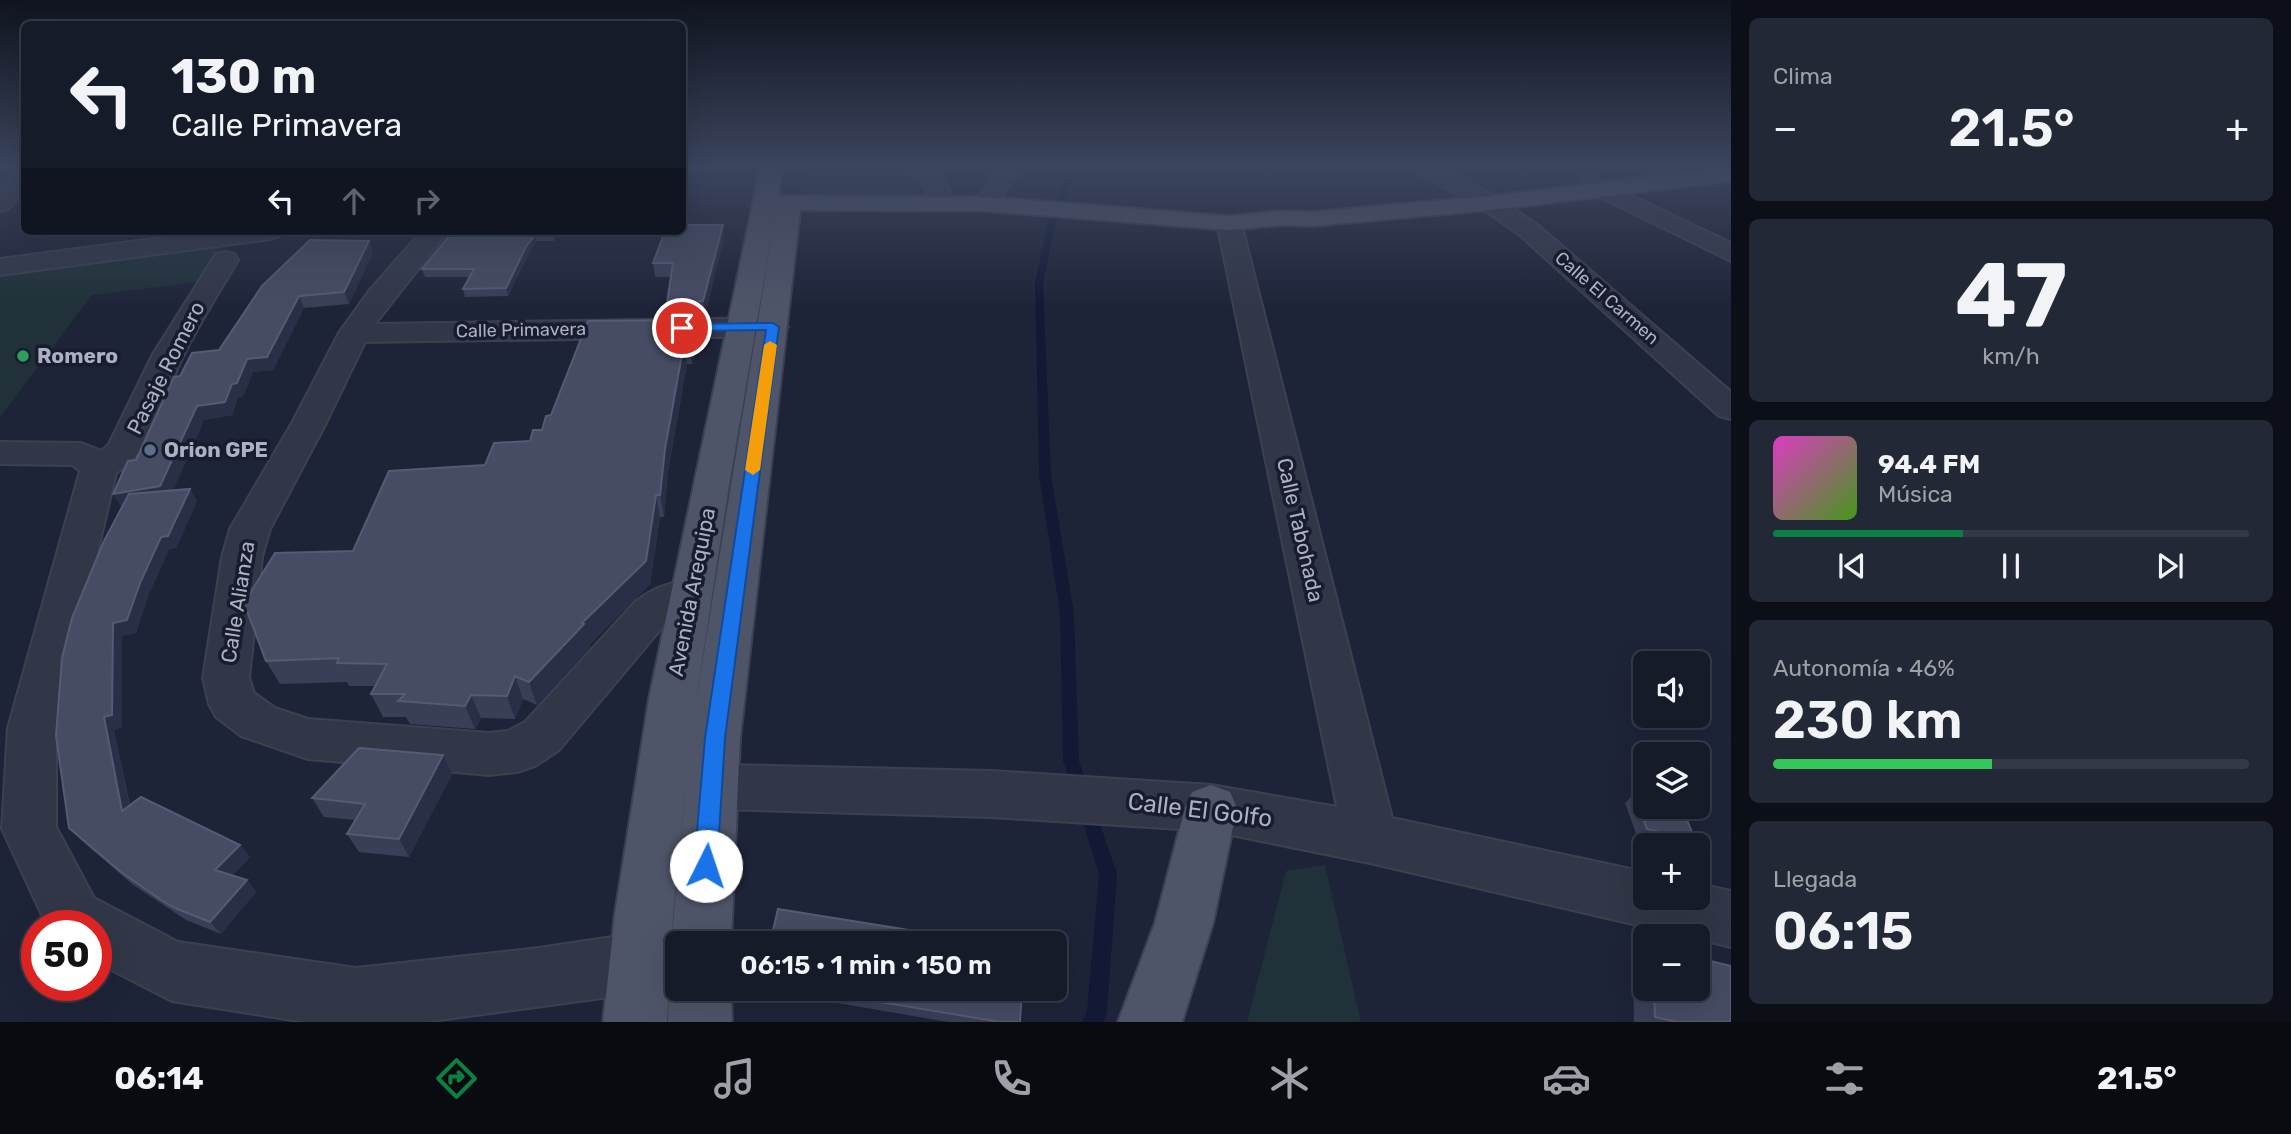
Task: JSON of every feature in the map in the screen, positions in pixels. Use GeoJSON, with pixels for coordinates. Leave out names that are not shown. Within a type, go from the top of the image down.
{"type":"FeatureCollection","features":[{"type":"Feature","properties":{"kind":"main road","name":"Avenida Arequipa"},"geometry":{"type":"LineString","coordinates":[[702,931],[715,738],[758,327],[776,213]]}},
{"type":"Feature","properties":{"kind":"main road"},"geometry":{"type":"LineString","coordinates":[[1079,213],[1229,223],[1281,218],[1312,219],[1366,213]]}},
{"type":"Feature","properties":{"kind":"main road","name":"Avenida Arequipa"},"geometry":{"type":"LineString","coordinates":[[635,1022],[658,962],[658,786],[691,595],[758,327]]}},
{"type":"Feature","properties":{"kind":"main road"},"geometry":{"type":"LineString","coordinates":[[1150,1022],[1184,923],[1211,807]]}},
{"type":"Feature","properties":{"kind":"main road"},"geometry":{"type":"LineString","coordinates":[[699,1022],[700,1001]]}},
{"type":"Feature","properties":{"kind":"street","name":"Calle El Carmen"},"geometry":{"type":"LineString","coordinates":[[1503,213],[1542,241],[1731,409]]}},
{"type":"Feature","properties":{"kind":"street"},"geometry":{"type":"LineString","coordinates":[[1649,213],[1731,253]]}},
{"type":"Feature","properties":{"kind":"street","name":"Calle Tabohada"},"geometry":{"type":"LineString","coordinates":[[1229,223],[1370,838]]}},
{"type":"Feature","properties":{"kind":"street"},"geometry":{"type":"LineString","coordinates":[[0,267],[234,242],[257,235]]}},
{"type":"Feature","properties":{"kind":"street","name":"Calle Alianza"},"geometry":{"type":"LineString","coordinates":[[432,235],[379,297],[354,333],[309,423],[250,529],[242,557],[226,678],[233,704],[258,722],[308,739],[489,754],[517,751],[542,736],[650,613],[667,600],[691,595]]}},
{"type":"Feature","properties":{"kind":"street","name":"Pasaje Romero"},"geometry":{"type":"LineString","coordinates":[[99,467],[115,459],[125,449],[169,354],[234,242]]}},
{"type":"Feature","properties":{"kind":"street","name":"Calle Primavera"},"geometry":{"type":"LineString","coordinates":[[354,333],[758,327]]}},
{"type":"Feature","properties":{"kind":"street"},"geometry":{"type":"LineString","coordinates":[[0,453],[81,454],[99,467],[32,728],[29,829],[69,910]]}},
{"type":"Feature","properties":{"kind":"street","name":"Calle El Golfo"},"geometry":{"type":"LineString","coordinates":[[658,786],[991,794],[1211,807],[1370,838],[1731,919]]}},
{"type":"Feature","properties":{"kind":"street"},"geometry":{"type":"LineString","coordinates":[[112,939],[172,971],[356,999],[658,962]]}},
{"type":"Feature","properties":{"kind":"shaded area","name":"Romero"},"geometry":{"type":"Polygon","coordinates":[[[225,244],[199,282],[92,295],[0,417],[0,275],[225,244]]]}},
{"type":"Feature","properties":{"kind":"shaded area"},"geometry":{"type":"Polygon","coordinates":[[[1325,865],[1361,1022],[1247,1022],[1286,871],[1325,865]]]}},
{"type":"Feature","properties":{"kind":"building"},"geometry":{"type":"Polygon","coordinates":[[[686,225],[723,225],[703,301],[667,303],[673,263],[653,263],[664,235],[686,235],[686,225]]]}},
{"type":"Feature","properties":{"kind":"building"},"geometry":{"type":"Polygon","coordinates":[[[450,235],[535,235],[526,247],[506,288],[463,289],[474,269],[422,269],[450,235]]]}},
{"type":"Feature","properties":{"kind":"building"},"geometry":{"type":"Polygon","coordinates":[[[310,240],[369,241],[344,292],[299,296],[267,357],[247,359],[225,402],[197,406],[160,486],[113,494],[128,461],[136,460],[174,377],[180,376],[192,353],[219,350],[262,286],[310,240]]]}},
{"type":"Feature","properties":{"kind":"building"},"geometry":{"type":"Polygon","coordinates":[[[696,320],[689,343],[684,343],[665,449],[660,495],[656,495],[646,561],[582,623],[584,624],[529,682],[515,676],[507,696],[471,695],[465,706],[398,701],[405,694],[371,694],[387,664],[337,663],[339,658],[266,661],[244,603],[275,553],[353,551],[389,471],[485,465],[494,443],[530,441],[533,430],[542,430],[546,416],[551,415],[588,321],[696,320]]]}},
{"type":"Feature","properties":{"kind":"building"},"geometry":{"type":"Polygon","coordinates":[[[190,489],[168,536],[161,537],[127,620],[113,623],[112,715],[104,717],[122,811],[141,797],[240,845],[215,870],[247,880],[210,922],[161,900],[121,872],[69,828],[56,736],[62,658],[72,618],[104,541],[129,494],[190,489]]]}},
{"type":"Feature","properties":{"kind":"building"},"geometry":{"type":"Polygon","coordinates":[[[359,748],[443,755],[399,839],[347,834],[365,804],[312,798],[359,748]]]}},
{"type":"Feature","properties":{"kind":"building"},"geometry":{"type":"Polygon","coordinates":[[[1643,819],[1687,819],[1692,833],[1664,833],[1647,829],[1643,819]]]}},
{"type":"Feature","properties":{"kind":"building"},"geometry":{"type":"Polygon","coordinates":[[[778,909],[915,931],[773,931],[778,909]]]}},
{"type":"Feature","properties":{"kind":"building"},"geometry":{"type":"Polygon","coordinates":[[[1710,961],[1731,966],[1731,1022],[1676,1022],[1655,1017],[1654,1001],[1710,1001],[1710,961]]]}},
{"type":"Feature","properties":{"kind":"building"},"geometry":{"type":"Polygon","coordinates":[[[875,1001],[1021,1001],[1020,1022],[1000,1022],[875,1001]]]}},
{"type":"Feature","properties":{"kind":"waterway"},"geometry":{"type":"LineString","coordinates":[[1055,213],[1039,283],[1045,475],[1067,613],[1071,761],[1081,791]]}},
{"type":"Feature","properties":{"kind":"waterway"},"geometry":{"type":"LineString","coordinates":[[1087,809],[1108,874],[1097,1013],[1092,1022]]}},
{"type":"Feature","properties":{"kind":"slow traffic"},"geometry":{"type":"LineString","coordinates":[[753,470],[770,345]]}},
{"type":"Feature","properties":{"kind":"place","name":"Romero"},"geometry":{"type":"Point","coordinates":[23,356]}},
{"type":"Feature","properties":{"kind":"place","name":"Orion GPE"},"geometry":{"type":"Point","coordinates":[150,450]}},
{"type":"Feature","properties":{"kind":"route"},"geometry":{"type":"LineString","coordinates":[[682,328],[773,327],[715,738],[706,866]]}}]}
